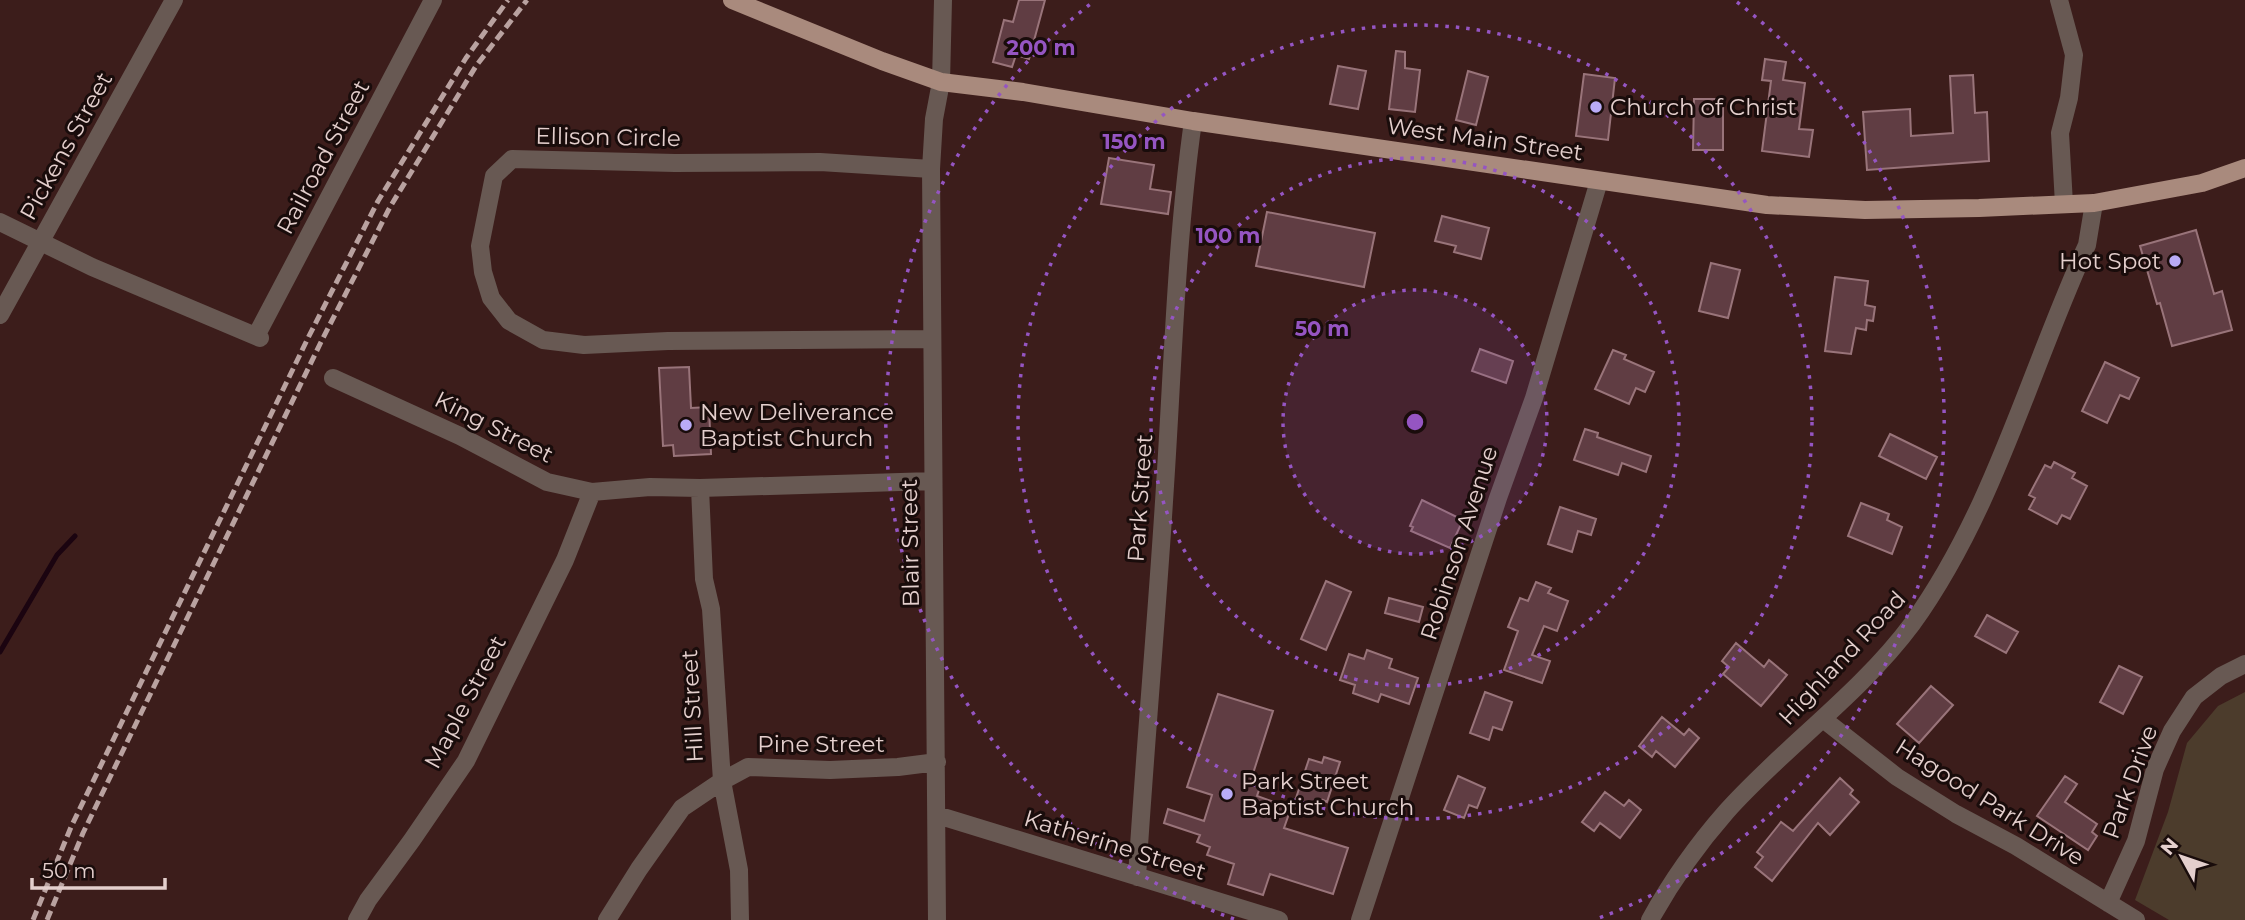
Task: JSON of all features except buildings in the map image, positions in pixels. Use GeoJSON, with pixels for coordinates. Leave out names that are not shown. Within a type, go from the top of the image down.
{"type":"FeatureCollection","features":[{"type":"Feature","properties":{"kind":"main road","name":"West Main Street"},"geometry":{"type":"LineString","coordinates":[[732,0],[941,82],[1768,205],[1865,210],[2094,203],[2202,183],[2245,168]]}},
{"type":"Feature","properties":{"kind":"street","name":"Pickens Street"},"geometry":{"type":"LineString","coordinates":[[0,315],[174,0]]}},
{"type":"Feature","properties":{"kind":"street","name":"Railroad Street"},"geometry":{"type":"LineString","coordinates":[[40,242],[258,337],[433,0]]}},
{"type":"Feature","properties":{"kind":"street","name":"Blair Street"},"geometry":{"type":"LineString","coordinates":[[937,920],[930,169],[934,119],[941,82],[943,0]]}},
{"type":"Feature","properties":{"kind":"street"},"geometry":{"type":"LineString","coordinates":[[2059,0],[2074,55],[2069,98],[2060,133],[2064,204]]}},
{"type":"Feature","properties":{"kind":"street","name":"Park Street"},"geometry":{"type":"LineString","coordinates":[[1137,877],[1177,282],[1193,121]]}},
{"type":"Feature","properties":{"kind":"street","name":"Ellison Circle"},"geometry":{"type":"LineString","coordinates":[[930,169],[820,162],[623,163],[512,159],[494,176],[480,246],[483,272],[491,298],[509,321],[543,340],[584,345],[668,341],[931,339]]}},
{"type":"Feature","properties":{"kind":"street","name":"Robinson Avenue"},"geometry":{"type":"LineString","coordinates":[[1360,920],[1494,511],[1534,398],[1599,181]]}},
{"type":"Feature","properties":{"kind":"street","name":"Highland Road"},"geometry":{"type":"LineString","coordinates":[[1650,920],[1693,853],[1728,811],[1823,719],[1909,626],[1941,581],[1981,507],[2087,246],[2094,203]]}},
{"type":"Feature","properties":{"kind":"street"},"geometry":{"type":"LineString","coordinates":[[0,222],[40,242]]}},
{"type":"Feature","properties":{"kind":"street","name":"King Street"},"geometry":{"type":"LineString","coordinates":[[333,378],[460,436],[547,482],[592,492],[650,487],[933,481]]}},
{"type":"Feature","properties":{"kind":"street","name":"Hill Street"},"geometry":{"type":"LineString","coordinates":[[700,488],[704,579],[711,609],[722,781],[739,870],[740,920]]}},
{"type":"Feature","properties":{"kind":"street","name":"Maple Street"},"geometry":{"type":"LineString","coordinates":[[357,920],[368,900],[466,761],[565,560],[592,492]]}},
{"type":"Feature","properties":{"kind":"street","name":"Park Drive"},"geometry":{"type":"LineString","coordinates":[[2108,903],[2136,841],[2155,769],[2172,731],[2194,697],[2221,676],[2245,664]]}},
{"type":"Feature","properties":{"kind":"street","name":"Hagood Park Drive"},"geometry":{"type":"LineString","coordinates":[[1823,719],[1897,776],[1956,814],[2016,846],[2136,920]]}},
{"type":"Feature","properties":{"kind":"street","name":"Pine Street"},"geometry":{"type":"LineString","coordinates":[[607,920],[682,808],[748,767],[830,770],[937,762]]}},
{"type":"Feature","properties":{"kind":"street","name":"Katherine Street"},"geometry":{"type":"LineString","coordinates":[[937,815],[1279,920]]}},
{"type":"Feature","properties":{"kind":"shaded area"},"geometry":{"type":"Polygon","coordinates":[[[2245,692],[2245,920],[2169,920],[2135,900],[2168,812],[2187,743],[2218,706],[2245,692]]]}},
{"type":"Feature","properties":{"kind":"waterway"},"geometry":{"type":"LineString","coordinates":[[0,652],[57,555],[75,536]]}},
{"type":"Feature","properties":{"kind":"railway"},"geometry":{"type":"LineString","coordinates":[[33,920],[71,827],[309,336],[378,201],[466,58],[508,0]]}},
{"type":"Feature","properties":{"kind":"railway"},"geometry":{"type":"LineString","coordinates":[[47,920],[83,833],[321,342],[390,207],[476,66],[527,0]]}},
{"type":"Feature","properties":{"kind":"place","name":"Church of Christ"},"geometry":{"type":"Point","coordinates":[1596,107]}},
{"type":"Feature","properties":{"kind":"place","name":"Hot Spot"},"geometry":{"type":"Point","coordinates":[2175,261]}},
{"type":"Feature","properties":{"kind":"place","name":"New Deliverance Baptist Church"},"geometry":{"type":"Point","coordinates":[686,425]}},
{"type":"Feature","properties":{"kind":"place","name":"Park Street Baptist Church"},"geometry":{"type":"Point","coordinates":[1227,794]}}]}
